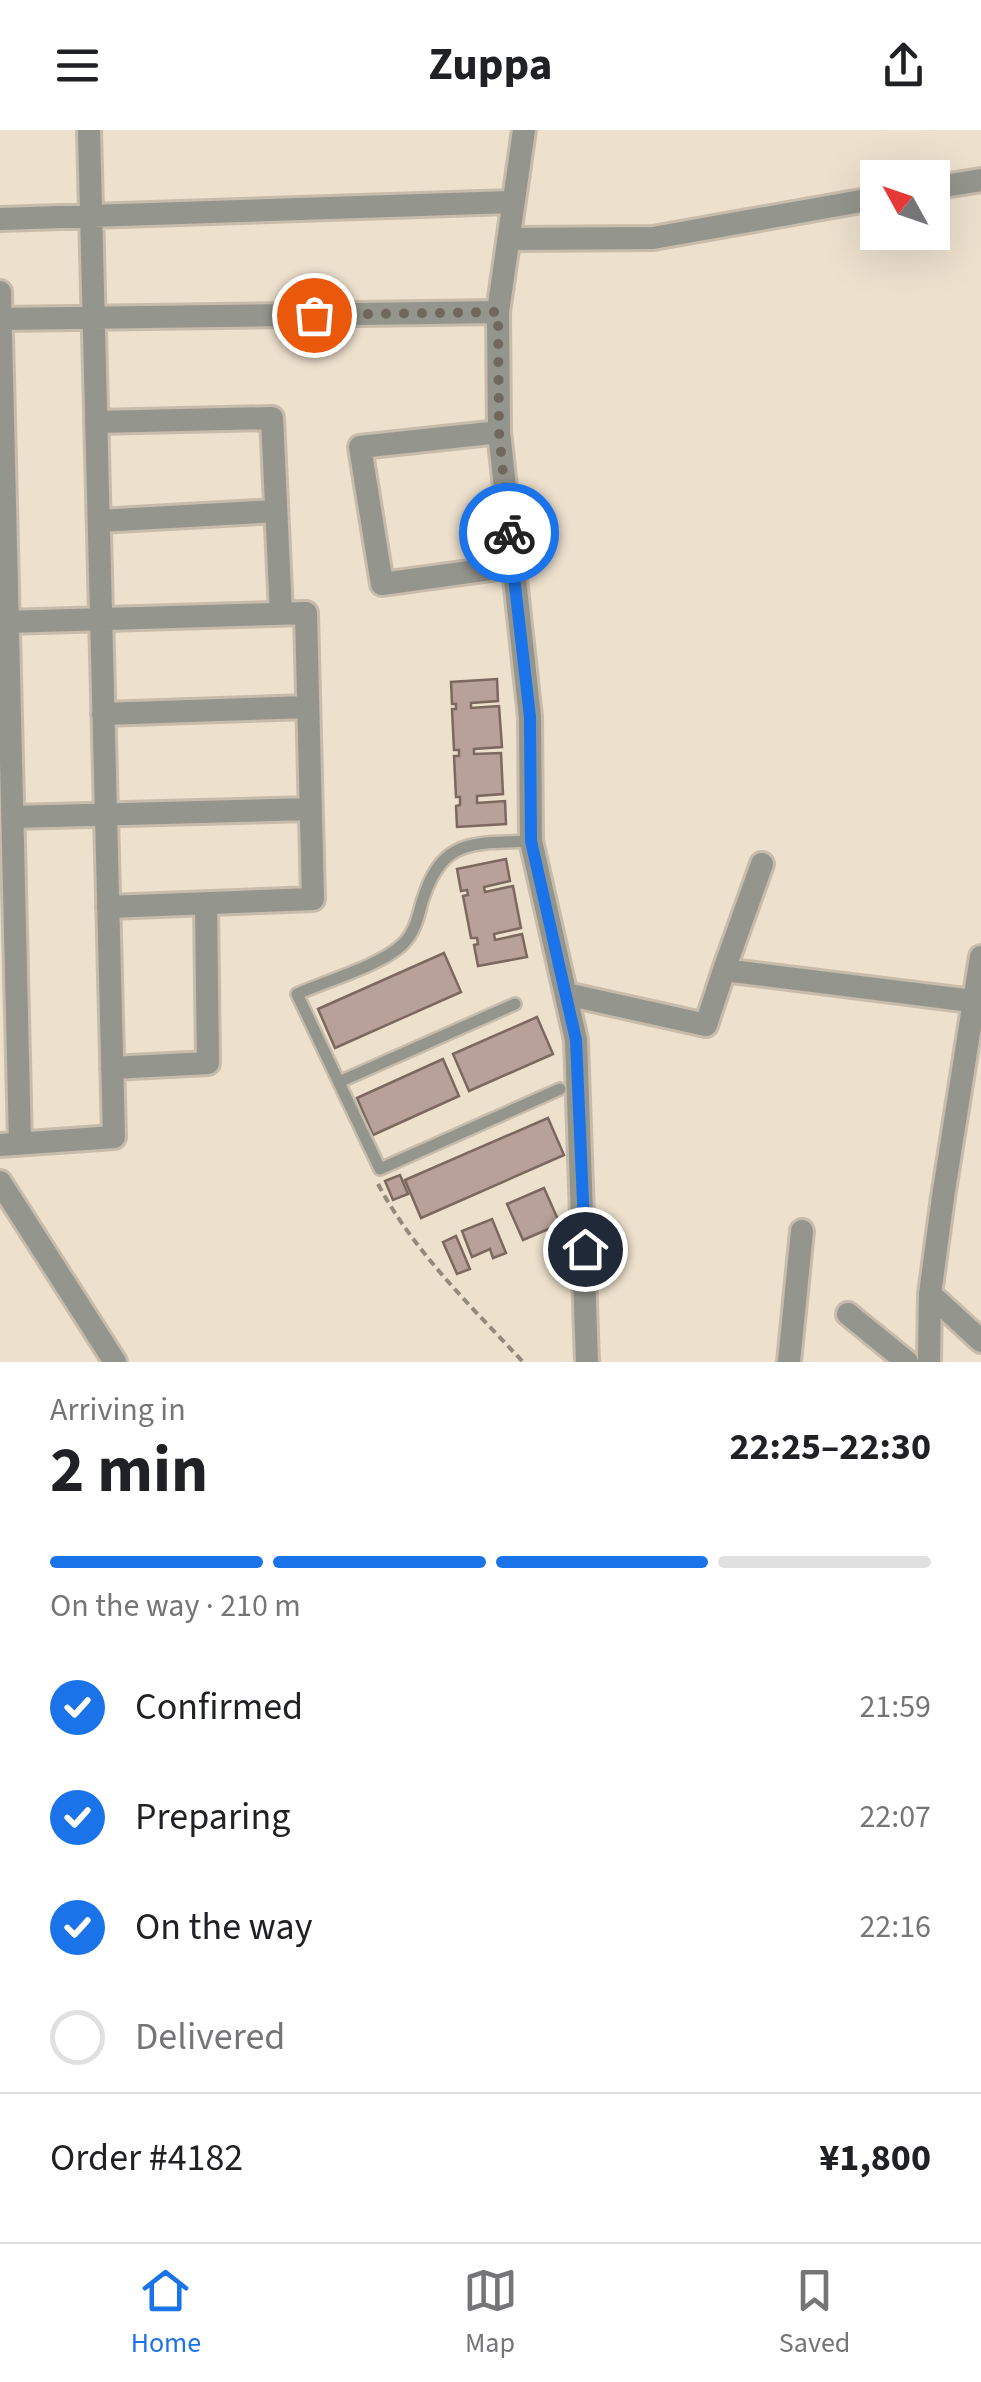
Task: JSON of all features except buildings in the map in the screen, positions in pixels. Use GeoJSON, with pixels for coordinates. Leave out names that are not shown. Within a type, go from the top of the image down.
{"type":"FeatureCollection","features":[{"type":"Feature","properties":{"kind":"street"},"geometry":{"type":"LineString","coordinates":[[0,292],[13,817],[10,1144],[114,1138],[89,130]]}},
{"type":"Feature","properties":{"kind":"street"},"geometry":{"type":"LineString","coordinates":[[524,130],[498,312],[499,432],[530,717],[531,841],[566,994],[580,1080],[587,1362]]}},
{"type":"Feature","properties":{"kind":"street"},"geometry":{"type":"LineString","coordinates":[[950,185],[981,180]]}},
{"type":"Feature","properties":{"kind":"street"},"geometry":{"type":"LineString","coordinates":[[509,239],[653,238],[860,201]]}},
{"type":"Feature","properties":{"kind":"street"},"geometry":{"type":"LineString","coordinates":[[0,219],[512,202]]}},
{"type":"Feature","properties":{"kind":"street"},"geometry":{"type":"LineString","coordinates":[[1,319],[498,312]]}},
{"type":"Feature","properties":{"kind":"street"},"geometry":{"type":"LineString","coordinates":[[96,422],[272,418],[281,612]]}},
{"type":"Feature","properties":{"kind":"street"},"geometry":{"type":"LineString","coordinates":[[499,432],[360,447],[382,584],[513,566]]}},
{"type":"Feature","properties":{"kind":"street"},"geometry":{"type":"LineString","coordinates":[[99,521],[276,511]]}},
{"type":"Feature","properties":{"kind":"street"},"geometry":{"type":"LineString","coordinates":[[6,622],[306,613],[313,899],[108,908]]}},
{"type":"Feature","properties":{"kind":"street"},"geometry":{"type":"LineString","coordinates":[[104,714],[308,707]]}},
{"type":"Feature","properties":{"kind":"street"},"geometry":{"type":"LineString","coordinates":[[13,817],[310,809]]}},
{"type":"Feature","properties":{"kind":"street"},"geometry":{"type":"LineString","coordinates":[[566,994],[706,1026],[762,864]]}},
{"type":"Feature","properties":{"kind":"street"},"geometry":{"type":"LineString","coordinates":[[112,1068],[208,1064],[206,906]]}},
{"type":"Feature","properties":{"kind":"street"},"geometry":{"type":"LineString","coordinates":[[929,1362],[930,1294],[972,1059],[972,1002],[981,957]]}},
{"type":"Feature","properties":{"kind":"street"},"geometry":{"type":"LineString","coordinates":[[724,970],[972,1002]]}},
{"type":"Feature","properties":{"kind":"street"},"geometry":{"type":"LineString","coordinates":[[0,1182],[115,1362]]}},
{"type":"Feature","properties":{"kind":"street"},"geometry":{"type":"LineString","coordinates":[[789,1362],[802,1230]]}},
{"type":"Feature","properties":{"kind":"street"},"geometry":{"type":"LineString","coordinates":[[930,1294],[981,1341]]}},
{"type":"Feature","properties":{"kind":"street"},"geometry":{"type":"LineString","coordinates":[[848,1314],[907,1362]]}},
{"type":"Feature","properties":{"kind":"lane"},"geometry":{"type":"LineString","coordinates":[[531,841],[468,844],[446,854],[434,870],[414,930],[403,944],[297,994],[380,1169],[560,1089]]}},
{"type":"Feature","properties":{"kind":"lane"},"geometry":{"type":"LineString","coordinates":[[339,1082],[515,1004]]}},
{"type":"Feature","properties":{"kind":"path"},"geometry":{"type":"LineString","coordinates":[[380,1169],[376,1182],[391,1210],[436,1268],[523,1362]]}},
{"type":"Feature","properties":{"kind":"way so far"},"geometry":{"type":"LineString","coordinates":[[314,315],[498,312],[499,432],[509,533]]}},
{"type":"Feature","properties":{"kind":"route"},"geometry":{"type":"LineString","coordinates":[[509,533],[530,717],[531,841],[576,1040],[585,1249]]}}]}
